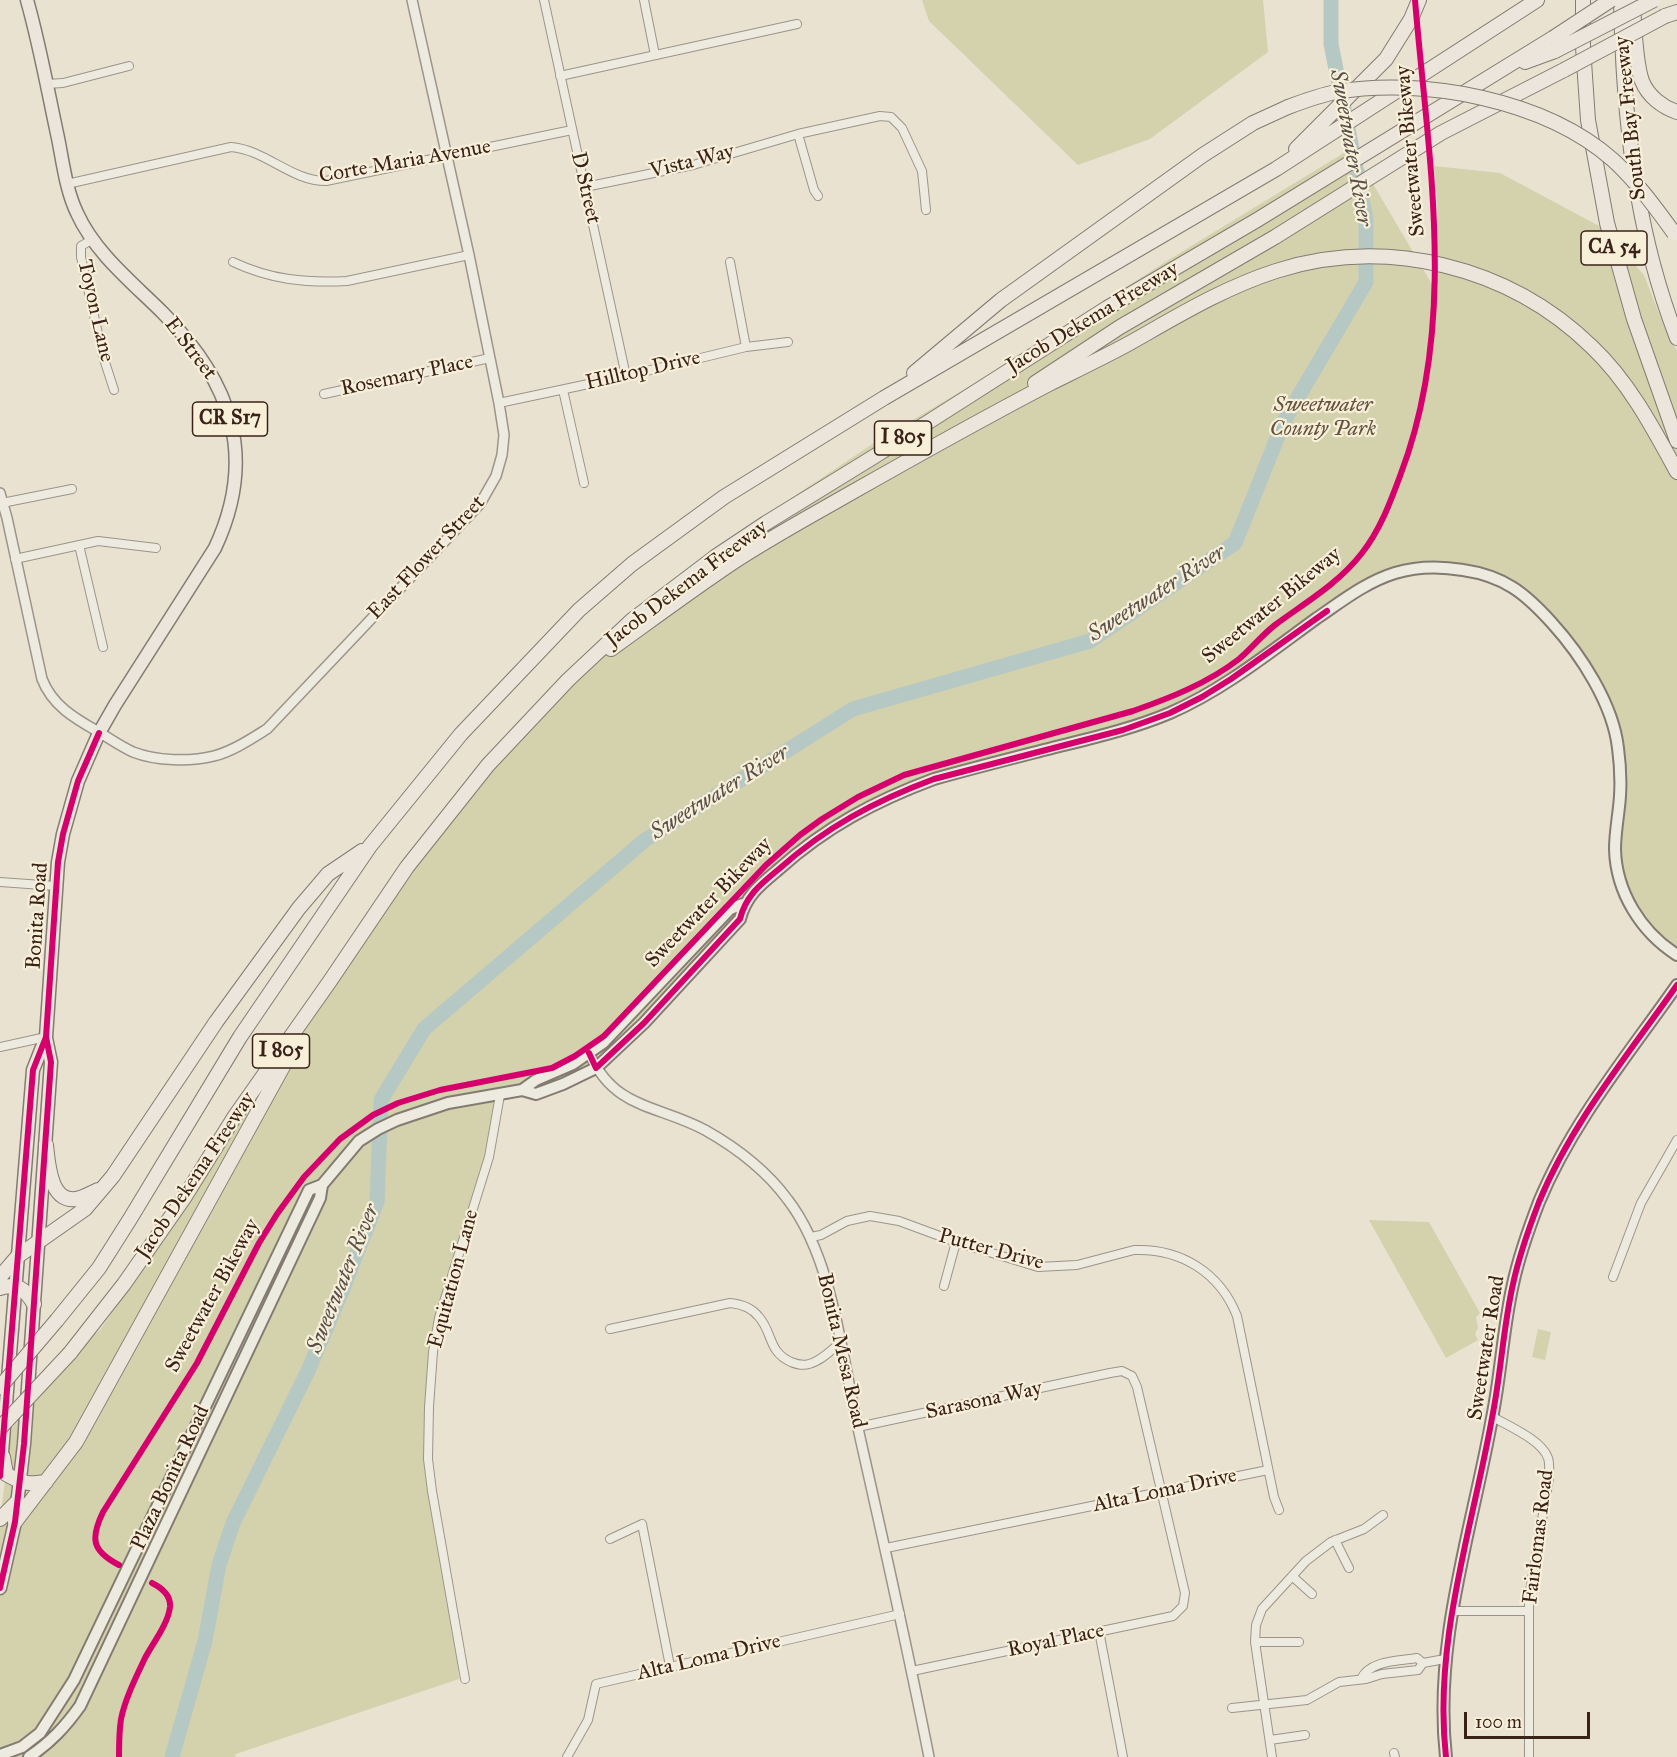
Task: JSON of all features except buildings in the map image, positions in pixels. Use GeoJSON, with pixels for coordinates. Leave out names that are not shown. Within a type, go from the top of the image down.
{"type":"FeatureCollection","features":[{"type":"Feature","properties":{"kind":"highway"},"geometry":{"type":"LineString","coordinates":[[1276,170],[1386,59],[1411,19],[1419,0]]}},
{"type":"Feature","properties":{"kind":"highway","name":"Jacob Dekema Freeway"},"geometry":{"type":"LineString","coordinates":[[0,1387],[99,1268],[240,1037],[370,846],[461,734],[579,610],[632,564],[724,496],[884,398],[1276,170],[1537,0]]}},
{"type":"Feature","properties":{"kind":"highway"},"geometry":{"type":"LineString","coordinates":[[1577,0],[1583,47]]}},
{"type":"Feature","properties":{"kind":"highway","name":"South Bay Freeway"},"geometry":{"type":"LineString","coordinates":[[1583,0],[1583,47],[1588,120],[1607,223],[1634,319],[1677,441]]}},
{"type":"Feature","properties":{"kind":"highway","name":"Jacob Dekema Freeway"},"geometry":{"type":"LineString","coordinates":[[0,1428],[70,1353],[124,1284],[184,1198],[235,1116],[407,867],[488,765],[568,680],[632,620],[749,534],[1107,308],[1257,220],[1495,74],[1554,45],[1611,0]]}},
{"type":"Feature","properties":{"kind":"highway","name":"South Bay Freeway"},"geometry":{"type":"LineString","coordinates":[[1620,0],[1625,95],[1642,220],[1677,338]]}},
{"type":"Feature","properties":{"kind":"highway"},"geometry":{"type":"LineString","coordinates":[[1633,0],[1642,81],[1653,98],[1677,112]]}},
{"type":"Feature","properties":{"kind":"highway"},"geometry":{"type":"LineString","coordinates":[[1554,45],[1654,0]]}},
{"type":"Feature","properties":{"kind":"highway"},"geometry":{"type":"LineString","coordinates":[[975,422],[1120,327],[1275,237],[1442,133],[1671,14]]}},
{"type":"Feature","properties":{"kind":"highway"},"geometry":{"type":"LineString","coordinates":[[884,398],[1010,294],[1203,155],[1253,123],[1281,110],[1335,92],[1363,89],[1425,89],[1453,92],[1490,100],[1568,129],[1612,159],[1643,189],[1676,236]]}},
{"type":"Feature","properties":{"kind":"highway"},"geometry":{"type":"LineString","coordinates":[[568,680],[730,564],[975,422],[1126,345],[1203,301],[1275,272],[1324,260],[1362,256],[1405,257],[1486,278],[1535,302],[1592,346],[1627,388],[1677,472]]}},
{"type":"Feature","properties":{"kind":"highway"},"geometry":{"type":"LineString","coordinates":[[0,1277],[18,1256],[85,1209],[113,1176],[216,1022],[299,908],[328,874],[370,846]]}},
{"type":"Feature","properties":{"kind":"highway"},"geometry":{"type":"LineString","coordinates":[[15,1522],[76,1442],[330,981]]}},
{"type":"Feature","properties":{"kind":"highway"},"geometry":{"type":"LineString","coordinates":[[46,1145],[51,1180],[58,1192],[73,1199],[103,1188]]}},
{"type":"Feature","properties":{"kind":"highway"},"geometry":{"type":"LineString","coordinates":[[0,1288],[16,1286],[27,1292],[34,1304]]}},
{"type":"Feature","properties":{"kind":"highway"},"geometry":{"type":"LineString","coordinates":[[3,1457],[6,1474],[19,1483],[33,1485],[46,1482]]}},
{"type":"Feature","properties":{"kind":"highway"},"geometry":{"type":"LineString","coordinates":[[0,1519],[16,1502]]}},
{"type":"Feature","properties":{"kind":"main road","name":"E Street"},"geometry":{"type":"LineString","coordinates":[[27,0],[67,184],[78,216],[93,239],[123,275],[164,314],[209,368],[230,418],[236,462],[231,506],[215,548],[99,733]]}},
{"type":"Feature","properties":{"kind":"main road","name":"Plaza Bonita Road"},"geometry":{"type":"LineString","coordinates":[[29,1757],[48,1744],[66,1727],[80,1706],[320,1198],[322,1185],[349,1151],[359,1141],[397,1120],[448,1103],[522,1090],[536,1080],[573,1064],[603,1043],[730,909],[743,904],[800,850],[854,814],[905,789],[934,779],[1123,730],[1170,713],[1231,679],[1362,587],[1395,573],[1442,566],[1481,572],[1501,580],[1530,598],[1565,637],[1580,658],[1610,710],[1618,746],[1620,792],[1615,849],[1622,888],[1644,927],[1660,943],[1677,955]]}},
{"type":"Feature","properties":{"kind":"main road","name":"Bonita Road"},"geometry":{"type":"LineString","coordinates":[[0,1588],[15,1522],[24,1444],[51,1062],[46,1036],[63,834],[78,781],[99,733]]}},
{"type":"Feature","properties":{"kind":"main road","name":"Plaza Bonita Road"},"geometry":{"type":"LineString","coordinates":[[522,1090],[536,1094],[596,1068],[644,1023],[740,919],[743,904]]}},
{"type":"Feature","properties":{"kind":"main road","name":"Sweetwater Road"},"geometry":{"type":"LineString","coordinates":[[1446,1757],[1445,1659],[1452,1611],[1493,1417],[1512,1286],[1521,1250],[1540,1201],[1568,1142],[1585,1114],[1677,985]]}},
{"type":"Feature","properties":{"kind":"main road","name":"Bonita Road"},"geometry":{"type":"LineString","coordinates":[[0,1476],[33,1070],[46,1036]]}},
{"type":"Feature","properties":{"kind":"main road","name":"Plaza Bonita Road"},"geometry":{"type":"LineString","coordinates":[[0,1755],[22,1747],[40,1733],[74,1680],[309,1190],[322,1185]]}},
{"type":"Feature","properties":{"kind":"street","name":"East Flower Street"},"geometry":{"type":"LineString","coordinates":[[99,733],[135,753],[165,760],[214,756],[246,743],[267,729],[480,504],[492,486],[502,454],[504,435],[499,403],[469,255],[412,0]]}},
{"type":"Feature","properties":{"kind":"street","name":"D Street"},"geometry":{"type":"LineString","coordinates":[[544,0],[626,376]]}},
{"type":"Feature","properties":{"kind":"street"},"geometry":{"type":"LineString","coordinates":[[644,0],[655,55]]}},
{"type":"Feature","properties":{"kind":"street"},"geometry":{"type":"LineString","coordinates":[[560,76],[797,24]]}},
{"type":"Feature","properties":{"kind":"street"},"geometry":{"type":"LineString","coordinates":[[47,84],[63,84],[129,66]]}},
{"type":"Feature","properties":{"kind":"street","name":"Vista Way"},"geometry":{"type":"LineString","coordinates":[[585,187],[693,165],[798,134],[880,116],[891,117],[902,128],[922,171],[926,210]]}},
{"type":"Feature","properties":{"kind":"street","name":"Corte Maria Avenue"},"geometry":{"type":"LineString","coordinates":[[67,184],[223,148],[248,150],[299,176],[321,181],[572,130]]}},
{"type":"Feature","properties":{"kind":"street"},"geometry":{"type":"LineString","coordinates":[[798,134],[814,190],[818,195]]}},
{"type":"Feature","properties":{"kind":"street","name":"Toyon Lane"},"geometry":{"type":"LineString","coordinates":[[93,239],[81,246],[81,257],[114,390]]}},
{"type":"Feature","properties":{"kind":"street"},"geometry":{"type":"LineString","coordinates":[[233,262],[244,268],[302,282],[355,279],[469,255]]}},
{"type":"Feature","properties":{"kind":"street"},"geometry":{"type":"LineString","coordinates":[[730,261],[747,347]]}},
{"type":"Feature","properties":{"kind":"street","name":"Hilltop Drive"},"geometry":{"type":"LineString","coordinates":[[499,403],[747,347],[788,342]]}},
{"type":"Feature","properties":{"kind":"street","name":"Rosemary Place"},"geometry":{"type":"LineString","coordinates":[[324,394],[490,358]]}},
{"type":"Feature","properties":{"kind":"street"},"geometry":{"type":"LineString","coordinates":[[563,390],[584,483]]}},
{"type":"Feature","properties":{"kind":"street"},"geometry":{"type":"LineString","coordinates":[[2,503],[72,489]]}},
{"type":"Feature","properties":{"kind":"street"},"geometry":{"type":"LineString","coordinates":[[0,493],[4,519],[47,692],[72,716],[99,733]]}},
{"type":"Feature","properties":{"kind":"street"},"geometry":{"type":"LineString","coordinates":[[15,559],[98,542],[156,548]]}},
{"type":"Feature","properties":{"kind":"street"},"geometry":{"type":"LineString","coordinates":[[79,545],[103,647]]}},
{"type":"Feature","properties":{"kind":"street"},"geometry":{"type":"LineString","coordinates":[[0,882],[57,886]]}},
{"type":"Feature","properties":{"kind":"street"},"geometry":{"type":"LineString","coordinates":[[0,1047],[46,1036]]}},
{"type":"Feature","properties":{"kind":"street","name":"Bonita Mesa Road"},"geometry":{"type":"LineString","coordinates":[[588,1053],[596,1068],[623,1096],[634,1103],[672,1115],[704,1130],[732,1146],[758,1166],[788,1200],[811,1237],[827,1282],[886,1548],[929,1757]]}},
{"type":"Feature","properties":{"kind":"street","name":"Equitation Lane"},"geometry":{"type":"LineString","coordinates":[[465,1679],[432,1491],[428,1459],[429,1407],[433,1352],[439,1318],[489,1157],[500,1095]]}},
{"type":"Feature","properties":{"kind":"street"},"geometry":{"type":"LineString","coordinates":[[1613,1277],[1641,1203],[1677,1140]]}},
{"type":"Feature","properties":{"kind":"street","name":"Putter Drive"},"geometry":{"type":"LineString","coordinates":[[811,1237],[821,1235],[847,1221],[870,1216],[899,1221],[956,1242],[1038,1267],[1077,1265],[1134,1250],[1171,1254],[1199,1266],[1222,1288],[1237,1316],[1268,1470],[1279,1510]]}},
{"type":"Feature","properties":{"kind":"street"},"geometry":{"type":"LineString","coordinates":[[944,1286],[956,1242]]}},
{"type":"Feature","properties":{"kind":"street"},"geometry":{"type":"LineString","coordinates":[[610,1329],[730,1302],[755,1313],[762,1321],[774,1350],[786,1360],[796,1364],[807,1365],[818,1360],[840,1343]]}},
{"type":"Feature","properties":{"kind":"street","name":"Sarasona Way"},"geometry":{"type":"LineString","coordinates":[[858,1427],[1122,1371],[1132,1376],[1137,1387],[1161,1493]]}},
{"type":"Feature","properties":{"kind":"street","name":"Fairlomas Road"},"geometry":{"type":"LineString","coordinates":[[1493,1417],[1529,1438],[1548,1458],[1549,1478],[1529,1597],[1529,1757]]}},
{"type":"Feature","properties":{"kind":"street","name":"Alta Loma Drive"},"geometry":{"type":"LineString","coordinates":[[886,1548],[1268,1470]]}},
{"type":"Feature","properties":{"kind":"street","name":"Royal Place"},"geometry":{"type":"LineString","coordinates":[[912,1671],[1173,1616],[1183,1606],[1185,1593],[1161,1493]]}},
{"type":"Feature","properties":{"kind":"street"},"geometry":{"type":"LineString","coordinates":[[1272,1757],[1255,1642],[1256,1625],[1262,1608],[1306,1561],[1335,1540],[1364,1529],[1383,1515]]}},
{"type":"Feature","properties":{"kind":"street"},"geometry":{"type":"LineString","coordinates":[[610,1539],[642,1524],[670,1666]]}},
{"type":"Feature","properties":{"kind":"street"},"geometry":{"type":"LineString","coordinates":[[1335,1540],[1349,1568]]}},
{"type":"Feature","properties":{"kind":"street"},"geometry":{"type":"LineString","coordinates":[[1292,1576],[1312,1594]]}},
{"type":"Feature","properties":{"kind":"street"},"geometry":{"type":"LineString","coordinates":[[1452,1611],[1529,1611]]}},
{"type":"Feature","properties":{"kind":"street","name":"Alta Loma Drive"},"geometry":{"type":"LineString","coordinates":[[567,1757],[588,1720],[596,1683],[900,1614]]}},
{"type":"Feature","properties":{"kind":"street"},"geometry":{"type":"LineString","coordinates":[[1099,1631],[1123,1757]]}},
{"type":"Feature","properties":{"kind":"street"},"geometry":{"type":"LineString","coordinates":[[1255,1642],[1299,1642]]}},
{"type":"Feature","properties":{"kind":"street"},"geometry":{"type":"LineString","coordinates":[[1233,1708],[1307,1700],[1339,1682],[1361,1679],[1363,1674],[1380,1664],[1417,1658],[1423,1663],[1445,1659]]}},
{"type":"Feature","properties":{"kind":"street"},"geometry":{"type":"LineString","coordinates":[[1270,1740],[1305,1735]]}},
{"type":"Feature","properties":{"kind":"green space"},"geometry":{"type":"Polygon","coordinates":[[[922,0],[1263,0],[1268,52],[1150,139],[1078,165],[929,21],[922,0]]]}},
{"type":"Feature","properties":{"kind":"green space","name":"Sweetwater County Park"},"geometry":{"type":"Polygon","coordinates":[[[1352,148],[1433,286],[1438,243],[1434,166],[1500,173],[1601,227],[1644,275],[1665,329],[1677,351],[1677,955],[1627,899],[1616,834],[1614,728],[1581,660],[1514,587],[1453,567],[1384,577],[1232,680],[1156,718],[941,777],[881,800],[767,880],[622,1038],[592,1065],[550,1084],[527,1091],[496,1095],[489,1158],[440,1314],[425,1440],[459,1679],[236,1754],[235,1757],[0,1757],[0,1519],[12,1428],[36,1402],[70,1353],[100,1330],[189,1203],[240,1119],[405,868],[488,764],[715,549],[874,443],[1002,367],[1170,259],[1352,148]]]}},
{"type":"Feature","properties":{"kind":"green space"},"geometry":{"type":"Polygon","coordinates":[[[1369,1220],[1429,1222],[1480,1313],[1476,1317],[1478,1328],[1475,1334],[1478,1340],[1446,1358],[1369,1220]]]}},
{"type":"Feature","properties":{"kind":"green space"},"geometry":{"type":"Polygon","coordinates":[[[1538,1329],[1551,1332],[1545,1360],[1532,1357],[1538,1329]]]}},
{"type":"Feature","properties":{"kind":"waterway","name":"Sweetwater River"},"geometry":{"type":"LineString","coordinates":[[172,1757],[205,1641],[219,1565],[233,1523],[308,1371],[377,1202],[381,1100],[424,1029],[645,840],[853,709],[1090,641],[1235,543],[1284,421],[1366,282],[1366,219],[1331,44],[1331,0]]}},
{"type":"Feature","properties":{"kind":"cycle path","name":"Sweetwater Bikeway"},"geometry":{"type":"LineString","coordinates":[[119,1565],[103,1555],[96,1543],[96,1530],[103,1512],[197,1363],[259,1243],[277,1214],[304,1177],[340,1139],[373,1115],[398,1103],[440,1090],[552,1068],[575,1056],[604,1036],[766,865],[822,819],[858,797],[904,775],[1133,711],[1202,683],[1239,659],[1275,625],[1332,583],[1353,564],[1379,526],[1400,476],[1418,418],[1429,359],[1434,300],[1432,180],[1415,0]]}},
{"type":"Feature","properties":{"kind":"cycle path","name":"Sweetwater Bikeway"},"geometry":{"type":"LineString","coordinates":[[589,1053],[596,1068],[644,1023],[740,919],[746,903],[760,885],[815,840],[852,816],[934,779],[1123,730],[1170,713],[1231,679],[1327,611]]}},
{"type":"Feature","properties":{"kind":"cycle path"},"geometry":{"type":"LineString","coordinates":[[0,1476],[33,1070],[46,1037],[58,862],[63,834],[78,781],[99,733]]}},
{"type":"Feature","properties":{"kind":"cycle path"},"geometry":{"type":"LineString","coordinates":[[1446,1757],[1443,1714],[1450,1629],[1484,1460],[1510,1301],[1521,1253],[1539,1202],[1568,1144],[1602,1090],[1677,985]]}},
{"type":"Feature","properties":{"kind":"cycle path"},"geometry":{"type":"LineString","coordinates":[[0,1588],[15,1522],[24,1444],[51,1062],[46,1037]]}},
{"type":"Feature","properties":{"kind":"cycle path"},"geometry":{"type":"LineString","coordinates":[[119,1757],[120,1724],[125,1704],[145,1658],[169,1613],[169,1599],[165,1592],[152,1583]]}}]}
